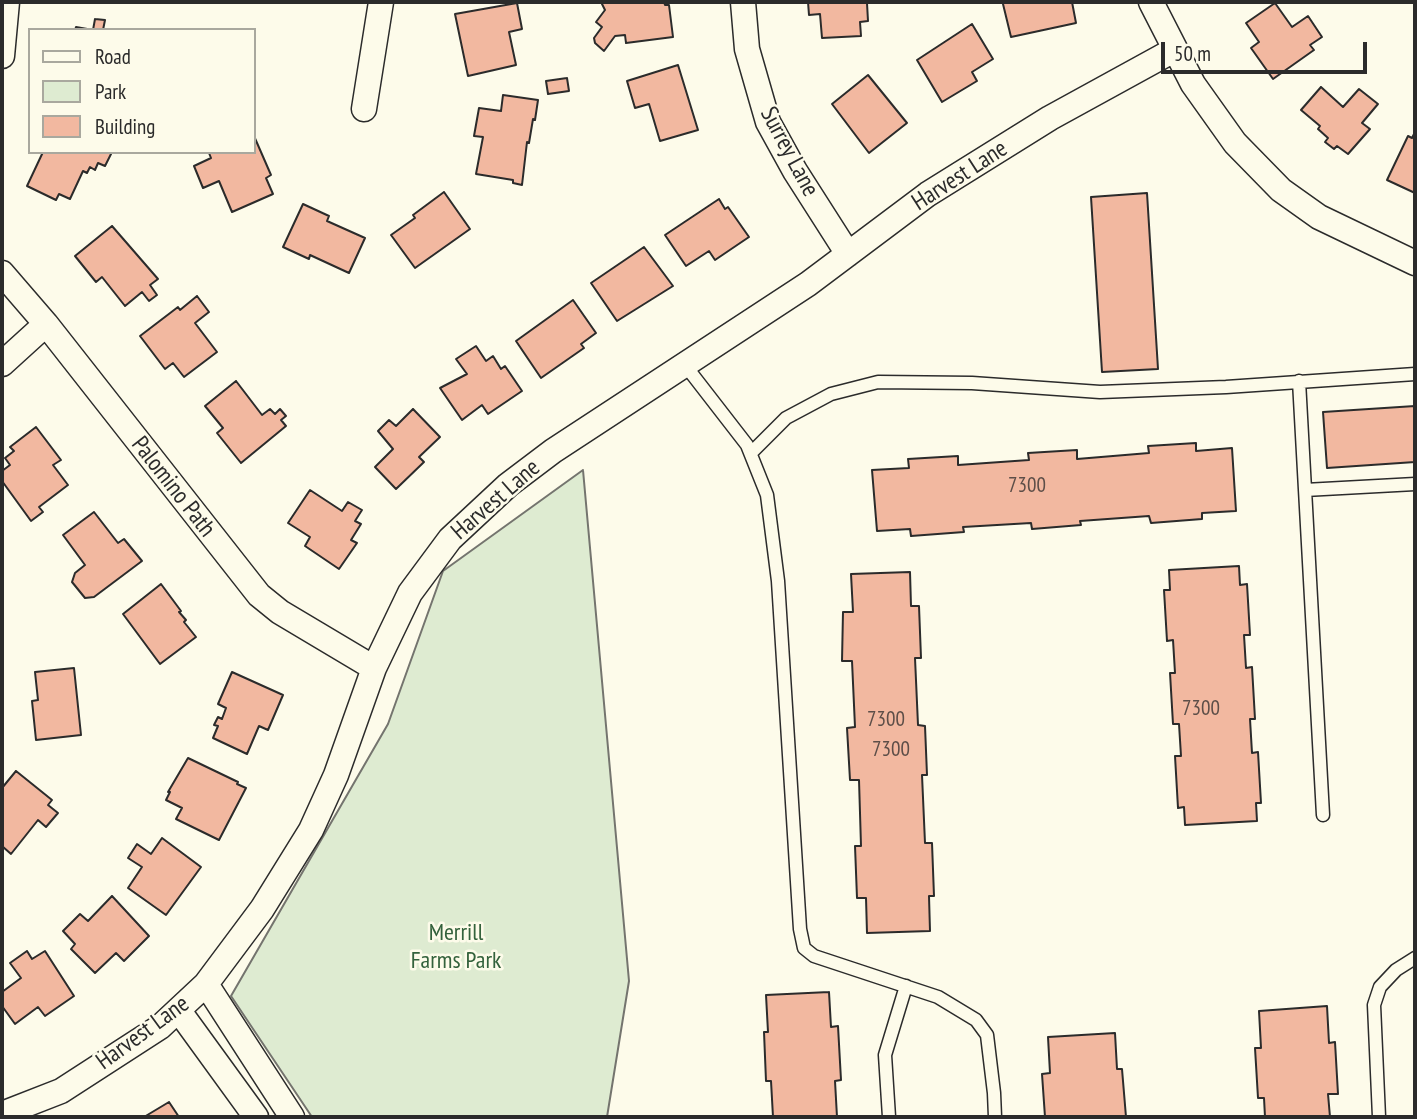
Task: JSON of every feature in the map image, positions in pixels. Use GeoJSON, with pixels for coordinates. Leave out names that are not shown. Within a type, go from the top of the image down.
{"type":"FeatureCollection","features":[{"type":"Feature","properties":{"kind":"street"},"geometry":{"type":"LineString","coordinates":[[2,56],[7,2]]}},
{"type":"Feature","properties":{"kind":"street"},"geometry":{"type":"LineString","coordinates":[[364,109],[381,2]]}},
{"type":"Feature","properties":{"kind":"street","name":"Surrey Lane"},"geometry":{"type":"LineString","coordinates":[[743,2],[747,49],[768,122],[795,171],[849,254]]}},
{"type":"Feature","properties":{"kind":"street"},"geometry":{"type":"LineString","coordinates":[[1150,2],[1193,84],[1235,143],[1281,190],[1319,217],[1415,263]]}},
{"type":"Feature","properties":{"kind":"street","name":"Harvest Lane"},"geometry":{"type":"LineString","coordinates":[[2,1114],[61,1091],[160,1027],[206,984],[262,909],[311,831],[336,775],[374,668],[410,593],[450,539],[508,485],[553,451],[808,284],[928,194],[1051,118],[1174,50]]}},
{"type":"Feature","properties":{"kind":"street","name":"Palomino Path"},"geometry":{"type":"LineString","coordinates":[[2,273],[46,324],[259,596],[374,668]]}},
{"type":"Feature","properties":{"kind":"street"},"geometry":{"type":"LineString","coordinates":[[2,364],[46,324]]}},
{"type":"Feature","properties":{"kind":"street"},"geometry":{"type":"LineString","coordinates":[[206,984],[292,1117]]}},
{"type":"Feature","properties":{"kind":"street"},"geometry":{"type":"LineString","coordinates":[[179,1010],[256,1117]]}},
{"type":"Feature","properties":{"kind":"lane"},"geometry":{"type":"LineString","coordinates":[[685,365],[751,453],[767,495],[778,581],[800,929],[804,948],[814,956],[938,997],[976,1020],[987,1035],[995,1093],[995,1117]]}},
{"type":"Feature","properties":{"kind":"lane"},"geometry":{"type":"LineString","coordinates":[[751,453],[786,418],[831,394],[878,383],[972,383],[1100,392],[1415,374]]}},
{"type":"Feature","properties":{"kind":"lane"},"geometry":{"type":"LineString","coordinates":[[1300,381],[1323,815]]}},
{"type":"Feature","properties":{"kind":"lane"},"geometry":{"type":"LineString","coordinates":[[1305,490],[1415,484]]}},
{"type":"Feature","properties":{"kind":"lane"},"geometry":{"type":"LineString","coordinates":[[1379,1117],[1374,1006],[1380,987],[1396,970],[1415,958]]}},
{"type":"Feature","properties":{"kind":"lane"},"geometry":{"type":"LineString","coordinates":[[889,1117],[885,1055],[906,986]]}},
{"type":"Feature","properties":{"kind":"green space","name":"Merrill Farms Park"},"geometry":{"type":"Polygon","coordinates":[[[583,470],[629,981],[607,1117],[312,1117],[231,996],[388,724],[443,571],[583,470]]]}},
{"type":"Feature","properties":{"kind":"building"},"geometry":{"type":"Polygon","coordinates":[[[601,2],[664,2],[669,5],[673,37],[626,43],[625,35],[615,36],[604,51],[595,43],[594,38],[602,27],[596,22],[605,10],[601,2]]]}},
{"type":"Feature","properties":{"kind":"building"},"geometry":{"type":"Polygon","coordinates":[[[808,2],[869,2],[868,21],[860,22],[861,36],[822,38],[820,14],[809,15],[808,2]]]}},
{"type":"Feature","properties":{"kind":"building"},"geometry":{"type":"Polygon","coordinates":[[[1072,2],[1076,23],[1011,37],[1003,4],[1072,2]]]}},
{"type":"Feature","properties":{"kind":"building"},"geometry":{"type":"Polygon","coordinates":[[[517,3],[522,29],[509,32],[516,65],[468,76],[455,14],[517,3]]]}},
{"type":"Feature","properties":{"kind":"building"},"geometry":{"type":"Polygon","coordinates":[[[1275,3],[1292,27],[1308,16],[1322,37],[1310,45],[1314,50],[1273,79],[1251,48],[1259,42],[1246,23],[1275,3]]]}},
{"type":"Feature","properties":{"kind":"building"},"geometry":{"type":"Polygon","coordinates":[[[95,19],[105,20],[103,28],[93,28],[95,19]]]}},
{"type":"Feature","properties":{"kind":"building"},"geometry":{"type":"Polygon","coordinates":[[[972,24],[993,59],[972,72],[977,81],[942,102],[917,60],[972,24]]]}},
{"type":"Feature","properties":{"kind":"building"},"geometry":{"type":"Polygon","coordinates":[[[678,65],[698,130],[660,141],[649,104],[635,108],[627,81],[678,65]]]}},
{"type":"Feature","properties":{"kind":"building"},"geometry":{"type":"Polygon","coordinates":[[[868,75],[907,123],[869,153],[832,104],[868,75]]]}},
{"type":"Feature","properties":{"kind":"building"},"geometry":{"type":"Polygon","coordinates":[[[567,78],[569,91],[548,94],[546,81],[567,78]]]}},
{"type":"Feature","properties":{"kind":"building"},"geometry":{"type":"Polygon","coordinates":[[[1321,87],[1343,107],[1359,89],[1378,104],[1362,123],[1370,129],[1348,154],[1325,142],[1328,138],[1318,129],[1320,126],[1301,110],[1321,87]]]}},
{"type":"Feature","properties":{"kind":"building"},"geometry":{"type":"Polygon","coordinates":[[[503,95],[538,100],[529,143],[527,142],[522,185],[513,183],[513,180],[476,174],[483,137],[474,136],[479,108],[501,111],[503,95]]]}},
{"type":"Feature","properties":{"kind":"building"},"geometry":{"type":"Polygon","coordinates":[[[1415,132],[1415,193],[1387,180],[1408,136],[1412,138],[1415,132]]]}},
{"type":"Feature","properties":{"kind":"building"},"geometry":{"type":"Polygon","coordinates":[[[256,141],[271,175],[266,178],[273,194],[232,212],[219,181],[203,188],[194,166],[211,158],[209,154],[256,154],[256,141]]]}},
{"type":"Feature","properties":{"kind":"building"},"geometry":{"type":"Polygon","coordinates":[[[42,154],[111,154],[105,166],[98,163],[95,170],[90,167],[87,173],[83,171],[70,199],[59,194],[56,200],[27,186],[42,154]]]}},
{"type":"Feature","properties":{"kind":"building"},"geometry":{"type":"Polygon","coordinates":[[[444,192],[470,229],[415,268],[391,235],[444,192]]]}},
{"type":"Feature","properties":{"kind":"building"},"geometry":{"type":"Polygon","coordinates":[[[1147,193],[1158,369],[1102,372],[1091,197],[1147,193]]]}},
{"type":"Feature","properties":{"kind":"building"},"geometry":{"type":"Polygon","coordinates":[[[719,199],[725,209],[728,207],[749,237],[715,260],[709,251],[686,266],[665,235],[719,199]]]}},
{"type":"Feature","properties":{"kind":"building"},"geometry":{"type":"Polygon","coordinates":[[[303,204],[329,216],[327,221],[365,238],[349,273],[310,255],[309,259],[283,247],[303,204]]]}},
{"type":"Feature","properties":{"kind":"building"},"geometry":{"type":"Polygon","coordinates":[[[112,226],[158,279],[150,285],[157,295],[149,301],[142,292],[125,306],[102,277],[96,282],[75,256],[112,226]]]}},
{"type":"Feature","properties":{"kind":"building"},"geometry":{"type":"Polygon","coordinates":[[[644,247],[673,286],[617,321],[591,283],[644,247]]]}},
{"type":"Feature","properties":{"kind":"building"},"geometry":{"type":"Polygon","coordinates":[[[197,296],[209,312],[195,323],[217,352],[184,377],[173,363],[165,369],[140,336],[197,296]]]}},
{"type":"Feature","properties":{"kind":"building"},"geometry":{"type":"Polygon","coordinates":[[[573,300],[596,333],[581,344],[584,348],[541,378],[516,341],[573,300]]]}},
{"type":"Feature","properties":{"kind":"building"},"geometry":{"type":"Polygon","coordinates":[[[476,346],[486,361],[493,356],[501,369],[505,366],[522,391],[488,414],[482,405],[462,420],[440,388],[467,374],[456,359],[476,346]]]}},
{"type":"Feature","properties":{"kind":"building"},"geometry":{"type":"Polygon","coordinates":[[[236,381],[262,415],[270,409],[275,414],[280,409],[286,416],[281,420],[286,426],[241,463],[217,433],[223,428],[205,406],[236,381]]]}},
{"type":"Feature","properties":{"kind":"building"},"geometry":{"type":"Polygon","coordinates":[[[1415,406],[1415,462],[1327,468],[1323,412],[1415,406]]]}},
{"type":"Feature","properties":{"kind":"building"},"geometry":{"type":"Polygon","coordinates":[[[413,409],[440,437],[419,457],[424,462],[396,489],[375,467],[393,449],[378,431],[389,420],[396,426],[413,409]]]}},
{"type":"Feature","properties":{"kind":"building"},"geometry":{"type":"Polygon","coordinates":[[[36,427],[61,460],[53,465],[68,485],[39,507],[43,512],[31,521],[2,481],[2,471],[10,465],[5,458],[14,451],[10,447],[36,427]]]}},
{"type":"Feature","properties":{"kind":"building"},"geometry":{"type":"Polygon","coordinates":[[[1196,443],[1196,451],[1232,448],[1236,511],[1202,513],[1202,519],[1151,523],[1149,516],[1080,521],[1081,525],[1032,529],[1031,523],[963,527],[964,532],[911,536],[910,529],[877,531],[872,470],[909,468],[908,459],[958,456],[958,465],[1029,460],[1028,453],[1077,450],[1077,459],[1149,453],[1148,446],[1196,443]]]}},
{"type":"Feature","properties":{"kind":"building"},"geometry":{"type":"Polygon","coordinates":[[[310,490],[342,511],[348,502],[362,510],[355,521],[361,524],[351,540],[357,543],[339,569],[305,546],[310,537],[288,523],[310,490]]]}},
{"type":"Feature","properties":{"kind":"building"},"geometry":{"type":"Polygon","coordinates":[[[94,512],[118,543],[124,539],[142,561],[94,597],[85,598],[72,582],[75,573],[85,565],[63,535],[94,512]]]}},
{"type":"Feature","properties":{"kind":"building"},"geometry":{"type":"Polygon","coordinates":[[[1239,566],[1240,585],[1247,584],[1250,635],[1244,635],[1246,668],[1252,667],[1255,719],[1250,719],[1252,753],[1258,752],[1261,803],[1256,803],[1257,821],[1185,825],[1184,807],[1178,808],[1175,756],[1181,756],[1179,724],[1173,724],[1170,673],[1175,673],[1173,640],[1167,641],[1164,590],[1170,590],[1169,570],[1239,566]]]}},
{"type":"Feature","properties":{"kind":"building"},"geometry":{"type":"Polygon","coordinates":[[[910,572],[911,606],[919,606],[921,658],[915,658],[918,725],[925,726],[927,775],[922,775],[925,843],[932,843],[934,896],[929,896],[930,931],[867,933],[866,898],[857,898],[855,846],[861,846],[859,780],[850,780],[847,728],[855,727],[852,661],[842,661],[843,612],[853,612],[851,574],[910,572]]]}},
{"type":"Feature","properties":{"kind":"building"},"geometry":{"type":"Polygon","coordinates":[[[161,584],[196,637],[160,664],[123,614],[161,584]]]}},
{"type":"Feature","properties":{"kind":"building"},"geometry":{"type":"Polygon","coordinates":[[[74,668],[81,735],[36,740],[32,701],[38,700],[35,672],[74,668]]]}},
{"type":"Feature","properties":{"kind":"building"},"geometry":{"type":"Polygon","coordinates":[[[232,672],[283,695],[268,730],[259,726],[247,754],[213,738],[218,726],[214,725],[218,717],[222,719],[226,708],[218,704],[232,672]]]}},
{"type":"Feature","properties":{"kind":"building"},"geometry":{"type":"Polygon","coordinates":[[[188,758],[246,788],[219,840],[176,819],[182,808],[166,800],[188,758]]]}},
{"type":"Feature","properties":{"kind":"building"},"geometry":{"type":"Polygon","coordinates":[[[16,771],[52,800],[48,805],[58,813],[46,827],[38,820],[11,854],[2,846],[2,788],[16,771]]]}},
{"type":"Feature","properties":{"kind":"building"},"geometry":{"type":"Polygon","coordinates":[[[162,838],[201,867],[166,915],[128,888],[142,867],[128,858],[137,844],[151,854],[162,838]]]}},
{"type":"Feature","properties":{"kind":"building"},"geometry":{"type":"Polygon","coordinates":[[[112,896],[149,936],[124,961],[116,953],[95,973],[71,949],[75,944],[63,931],[80,914],[88,921],[112,896]]]}},
{"type":"Feature","properties":{"kind":"building"},"geometry":{"type":"Polygon","coordinates":[[[27,951],[32,959],[45,951],[74,996],[45,1016],[38,1007],[15,1024],[2,1006],[2,992],[21,978],[10,963],[27,951]]]}},
{"type":"Feature","properties":{"kind":"building"},"geometry":{"type":"Polygon","coordinates":[[[829,992],[831,1027],[838,1026],[841,1080],[835,1081],[837,1117],[773,1117],[771,1081],[766,1081],[766,995],[829,992]]]}},
{"type":"Feature","properties":{"kind":"building"},"geometry":{"type":"Polygon","coordinates":[[[1327,1006],[1329,1043],[1335,1042],[1338,1094],[1328,1094],[1330,1117],[1265,1117],[1264,1098],[1258,1098],[1255,1048],[1261,1048],[1259,1011],[1327,1006]]]}},
{"type":"Feature","properties":{"kind":"building"},"geometry":{"type":"Polygon","coordinates":[[[1115,1033],[1117,1069],[1122,1069],[1126,1117],[1045,1117],[1042,1074],[1050,1073],[1048,1037],[1115,1033]]]}},
{"type":"Feature","properties":{"kind":"building"},"geometry":{"type":"Polygon","coordinates":[[[169,1102],[179,1117],[144,1117],[169,1102]]]}}]}
